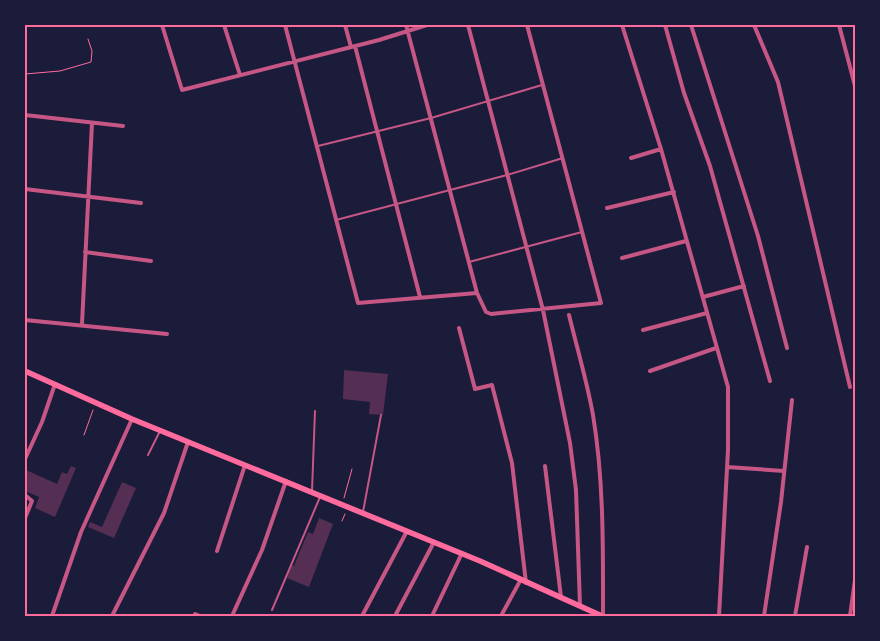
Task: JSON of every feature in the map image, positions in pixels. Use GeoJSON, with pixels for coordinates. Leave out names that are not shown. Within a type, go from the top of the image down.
{"type":"FeatureCollection","features":[{"type":"Feature","properties":{"kind":"main road"},"geometry":{"type":"LineString","coordinates":[[25,370],[160,431],[462,553],[580,606],[595,615],[602,616]]}},
{"type":"Feature","properties":{"kind":"street"},"geometry":{"type":"LineString","coordinates":[[162,25],[182,90],[353,47],[427,25]]}},
{"type":"Feature","properties":{"kind":"street"},"geometry":{"type":"LineString","coordinates":[[224,25],[240,75]]}},
{"type":"Feature","properties":{"kind":"street"},"geometry":{"type":"LineString","coordinates":[[285,25],[296,60],[316,147],[358,303],[477,293]]}},
{"type":"Feature","properties":{"kind":"street"},"geometry":{"type":"LineString","coordinates":[[345,25],[377,131],[420,297]]}},
{"type":"Feature","properties":{"kind":"street"},"geometry":{"type":"LineString","coordinates":[[406,25],[477,293],[486,312],[491,314],[601,304],[527,25]]}},
{"type":"Feature","properties":{"kind":"street"},"geometry":{"type":"LineString","coordinates":[[468,25],[543,310],[570,443],[576,490],[580,606]]}},
{"type":"Feature","properties":{"kind":"street"},"geometry":{"type":"LineString","coordinates":[[622,25],[674,192],[686,241],[728,387],[728,467],[719,616]]}},
{"type":"Feature","properties":{"kind":"street"},"geometry":{"type":"LineString","coordinates":[[665,25],[684,93],[710,166],[770,381]]}},
{"type":"Feature","properties":{"kind":"street"},"geometry":{"type":"LineString","coordinates":[[691,25],[758,236],[787,348]]}},
{"type":"Feature","properties":{"kind":"street"},"geometry":{"type":"LineString","coordinates":[[754,25],[778,82],[850,386]]}},
{"type":"Feature","properties":{"kind":"street"},"geometry":{"type":"LineString","coordinates":[[839,25],[855,86]]}},
{"type":"Feature","properties":{"kind":"street"},"geometry":{"type":"LineString","coordinates":[[25,115],[123,126]]}},
{"type":"Feature","properties":{"kind":"street"},"geometry":{"type":"LineString","coordinates":[[82,324],[92,122]]}},
{"type":"Feature","properties":{"kind":"street"},"geometry":{"type":"LineString","coordinates":[[631,158],[661,149]]}},
{"type":"Feature","properties":{"kind":"street"},"geometry":{"type":"LineString","coordinates":[[25,189],[141,203]]}},
{"type":"Feature","properties":{"kind":"street"},"geometry":{"type":"LineString","coordinates":[[607,208],[674,192]]}},
{"type":"Feature","properties":{"kind":"street"},"geometry":{"type":"LineString","coordinates":[[622,258],[686,241]]}},
{"type":"Feature","properties":{"kind":"street"},"geometry":{"type":"LineString","coordinates":[[85,252],[150,261]]}},
{"type":"Feature","properties":{"kind":"street"},"geometry":{"type":"LineString","coordinates":[[703,297],[744,286]]}},
{"type":"Feature","properties":{"kind":"street"},"geometry":{"type":"LineString","coordinates":[[643,330],[707,313]]}},
{"type":"Feature","properties":{"kind":"street"},"geometry":{"type":"LineString","coordinates":[[569,315],[592,414],[598,458],[603,546],[602,616]]}},
{"type":"Feature","properties":{"kind":"street"},"geometry":{"type":"LineString","coordinates":[[25,320],[82,324],[167,334]]}},
{"type":"Feature","properties":{"kind":"street"},"geometry":{"type":"LineString","coordinates":[[459,328],[475,389],[492,385],[512,463],[523,582],[501,616]]}},
{"type":"Feature","properties":{"kind":"street"},"geometry":{"type":"LineString","coordinates":[[650,371],[716,348]]}},
{"type":"Feature","properties":{"kind":"street"},"geometry":{"type":"LineString","coordinates":[[25,459],[42,422],[55,384]]}},
{"type":"Feature","properties":{"kind":"street"},"geometry":{"type":"LineString","coordinates":[[764,616],[792,400]]}},
{"type":"Feature","properties":{"kind":"street"},"geometry":{"type":"LineString","coordinates":[[52,616],[81,532],[132,419]]}},
{"type":"Feature","properties":{"kind":"street"},"geometry":{"type":"LineString","coordinates":[[112,616],[164,513],[188,442]]}},
{"type":"Feature","properties":{"kind":"street"},"geometry":{"type":"LineString","coordinates":[[217,551],[244,465]]}},
{"type":"Feature","properties":{"kind":"street"},"geometry":{"type":"LineString","coordinates":[[545,466],[560,597]]}},
{"type":"Feature","properties":{"kind":"street"},"geometry":{"type":"LineString","coordinates":[[728,467],[784,471]]}},
{"type":"Feature","properties":{"kind":"street"},"geometry":{"type":"LineString","coordinates":[[232,616],[262,550],[286,481]]}},
{"type":"Feature","properties":{"kind":"street"},"geometry":{"type":"LineString","coordinates":[[25,495],[32,502],[25,518]]}},
{"type":"Feature","properties":{"kind":"street"},"geometry":{"type":"LineString","coordinates":[[362,616],[406,531]]}},
{"type":"Feature","properties":{"kind":"street"},"geometry":{"type":"LineString","coordinates":[[395,616],[434,542]]}},
{"type":"Feature","properties":{"kind":"street"},"geometry":{"type":"LineString","coordinates":[[795,616],[807,547]]}},
{"type":"Feature","properties":{"kind":"street"},"geometry":{"type":"LineString","coordinates":[[432,616],[462,553]]}},
{"type":"Feature","properties":{"kind":"street"},"geometry":{"type":"LineString","coordinates":[[850,616],[855,580]]}},
{"type":"Feature","properties":{"kind":"street"},"geometry":{"type":"LineString","coordinates":[[195,614],[200,616]]}},
{"type":"Feature","properties":{"kind":"lane"},"geometry":{"type":"LineString","coordinates":[[316,147],[431,118],[544,84]]}},
{"type":"Feature","properties":{"kind":"lane"},"geometry":{"type":"LineString","coordinates":[[336,220],[507,175],[563,158]]}},
{"type":"Feature","properties":{"kind":"lane"},"geometry":{"type":"LineString","coordinates":[[469,262],[582,232]]}},
{"type":"Feature","properties":{"kind":"lane"},"geometry":{"type":"LineString","coordinates":[[312,491],[315,411]]}},
{"type":"Feature","properties":{"kind":"lane"},"geometry":{"type":"LineString","coordinates":[[363,512],[381,415]]}},
{"type":"Feature","properties":{"kind":"lane"},"geometry":{"type":"LineString","coordinates":[[148,455],[160,431]]}},
{"type":"Feature","properties":{"kind":"lane"},"geometry":{"type":"LineString","coordinates":[[272,610],[320,495]]}},
{"type":"Feature","properties":{"kind":"path"},"geometry":{"type":"LineString","coordinates":[[25,74],[60,71],[91,62],[92,51],[88,39]]}},
{"type":"Feature","properties":{"kind":"path"},"geometry":{"type":"LineString","coordinates":[[84,435],[96,402]]}},
{"type":"Feature","properties":{"kind":"path"},"geometry":{"type":"LineString","coordinates":[[343,504],[352,470]]}},
{"type":"Feature","properties":{"kind":"building"},"geometry":{"type":"Polygon","coordinates":[[[344,370],[388,374],[383,415],[369,414],[370,402],[343,399],[344,370]]]}},
{"type":"Feature","properties":{"kind":"building"},"geometry":{"type":"Polygon","coordinates":[[[71,466],[76,468],[55,517],[35,508],[39,497],[25,491],[26,470],[57,484],[62,472],[67,474],[71,466]]]}},
{"type":"Feature","properties":{"kind":"building"},"geometry":{"type":"Polygon","coordinates":[[[122,482],[136,488],[114,538],[88,527],[90,522],[102,527],[122,482]]]}},
{"type":"Feature","properties":{"kind":"building"},"geometry":{"type":"Polygon","coordinates":[[[319,518],[333,524],[309,587],[287,578],[308,532],[313,534],[319,518]]]}}]}
